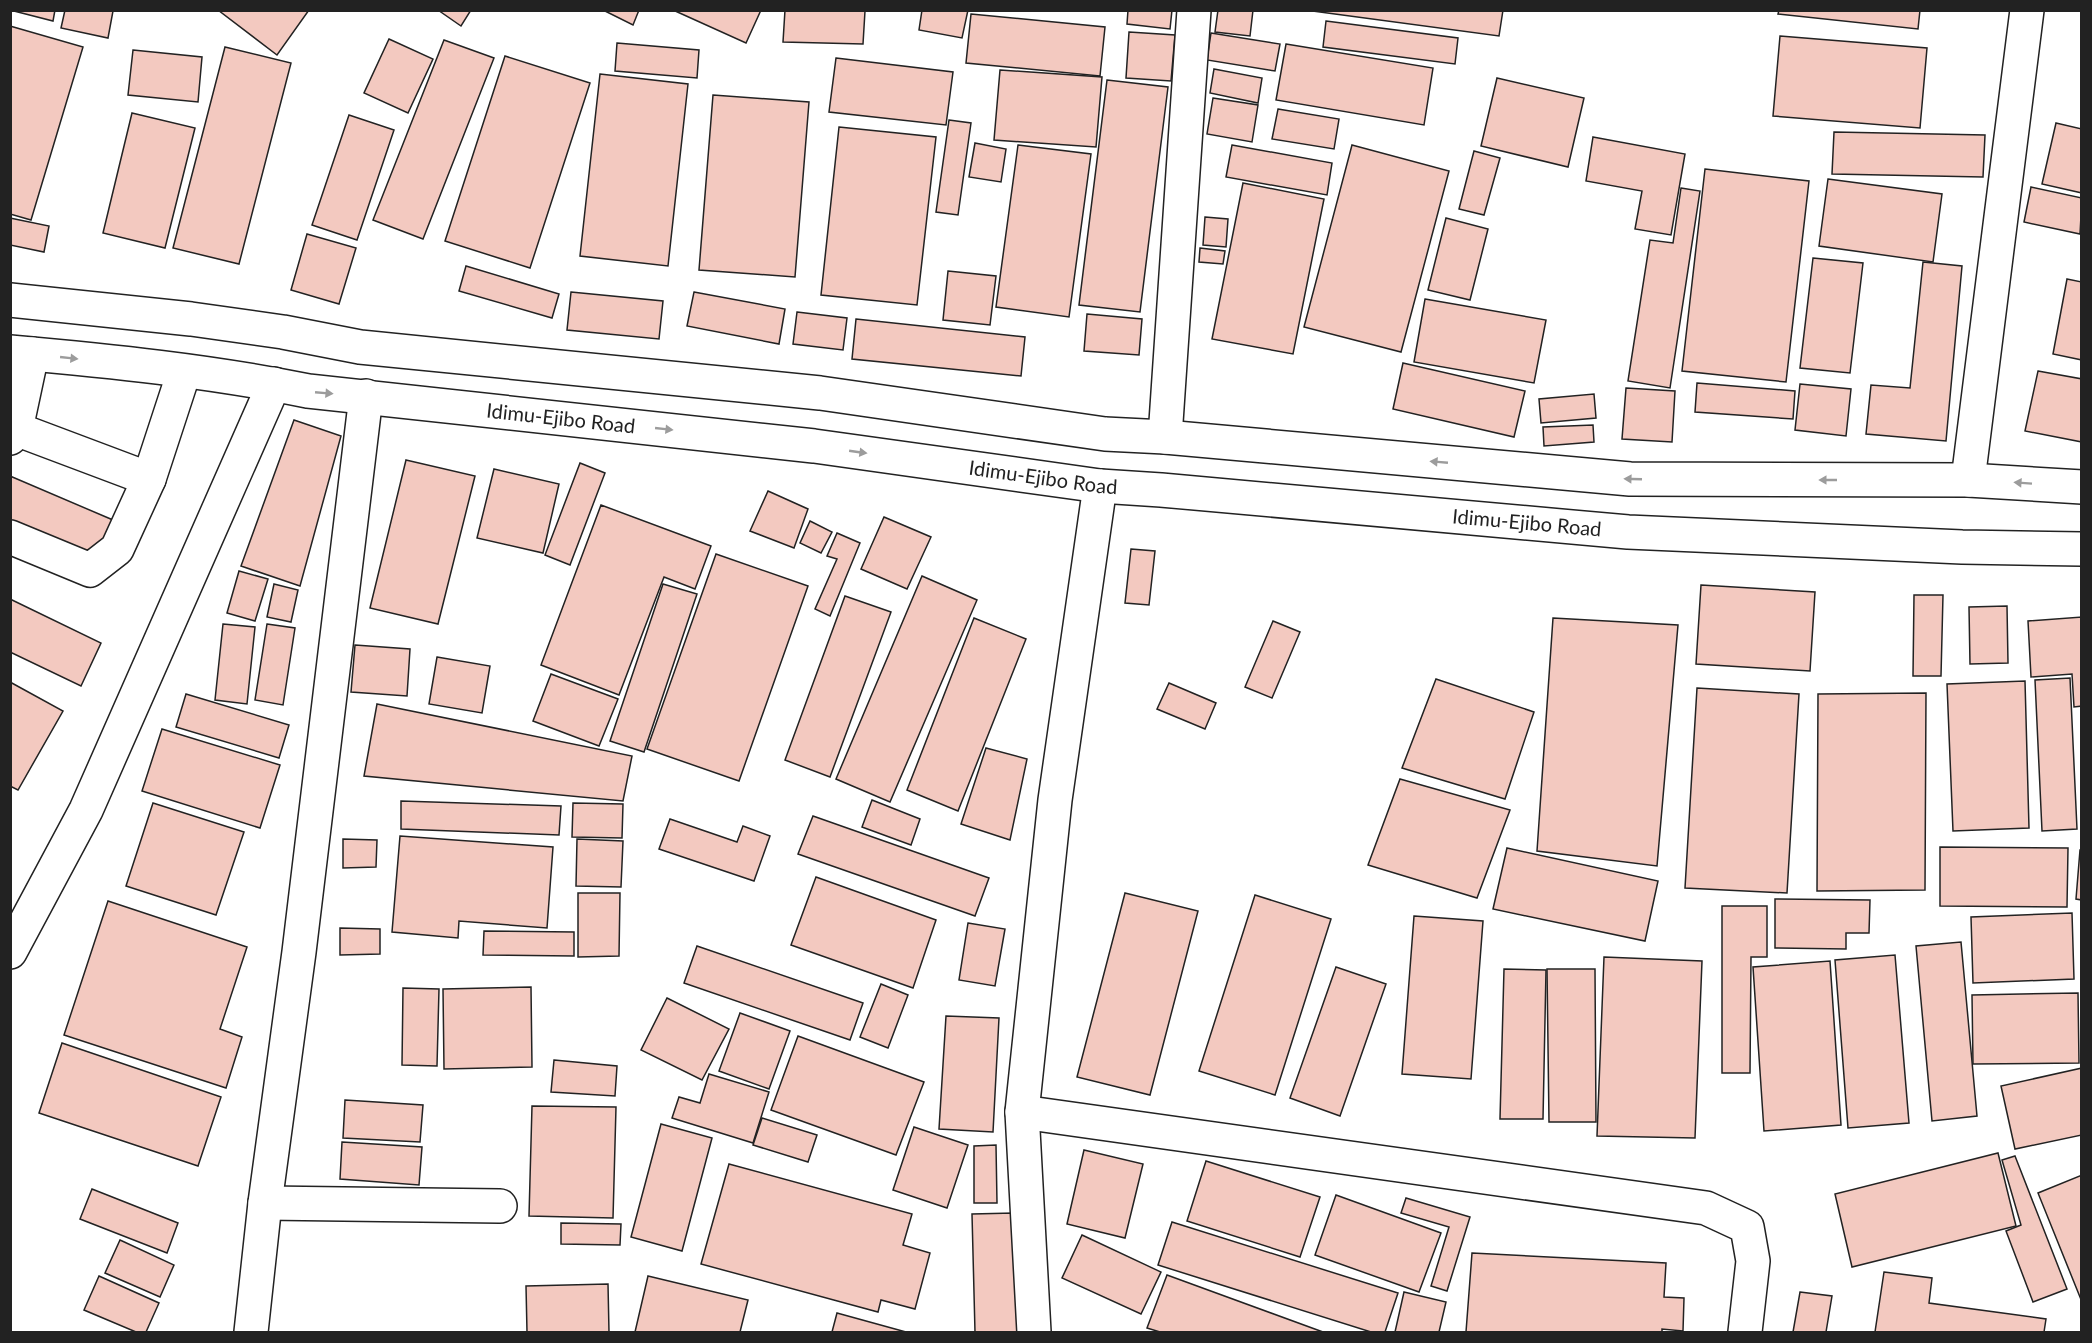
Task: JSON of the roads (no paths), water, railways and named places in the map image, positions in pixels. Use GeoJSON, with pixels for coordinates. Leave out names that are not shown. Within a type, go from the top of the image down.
{"type":"FeatureCollection","features":[{"type":"Feature","properties":{"kind":"street"},"geometry":{"type":"LineString","coordinates":[[1165,437],[1194,10]]}},
{"type":"Feature","properties":{"kind":"street"},"geometry":{"type":"LineString","coordinates":[[1968,480],[2026,10]]}},
{"type":"Feature","properties":{"kind":"street"},"geometry":{"type":"LineString","coordinates":[[10,300],[131,312],[283,332],[360,347],[820,393],[1105,434],[1165,437],[1630,479],[1968,480],[2082,487]]}},
{"type":"Feature","properties":{"kind":"street"},"geometry":{"type":"LineString","coordinates":[[124,363],[131,312]]}},
{"type":"Feature","properties":{"kind":"street"},"geometry":{"type":"LineString","coordinates":[[21,353],[13,433],[149,479]]}},
{"type":"Feature","properties":{"kind":"street","name":"Idimu-Ejibo Road"},"geometry":{"type":"LineString","coordinates":[[21,353],[124,363],[274,384],[308,391],[814,446],[1100,486],[1628,532],[1950,546],[2082,549]]}},
{"type":"Feature","properties":{"kind":"street"},"geometry":{"type":"LineString","coordinates":[[10,537],[90,570],[117,549],[149,479],[184,372]]}},
{"type":"Feature","properties":{"kind":"street"},"geometry":{"type":"LineString","coordinates":[[10,951],[86,810],[274,384]]}},
{"type":"Feature","properties":{"kind":"street"},"geometry":{"type":"LineString","coordinates":[[251,1332],[265,1203],[300,940],[366,396]]}},
{"type":"Feature","properties":{"kind":"street"},"geometry":{"type":"LineString","coordinates":[[1034,1332],[1022,1112],[1055,800],[1100,486]]}},
{"type":"Feature","properties":{"kind":"street"},"geometry":{"type":"LineString","coordinates":[[1022,1112],[1706,1208],[1747,1227],[1753,1261],[1745,1332]]}},
{"type":"Feature","properties":{"kind":"street"},"geometry":{"type":"LineString","coordinates":[[265,1203],[500,1206]]}}]}
